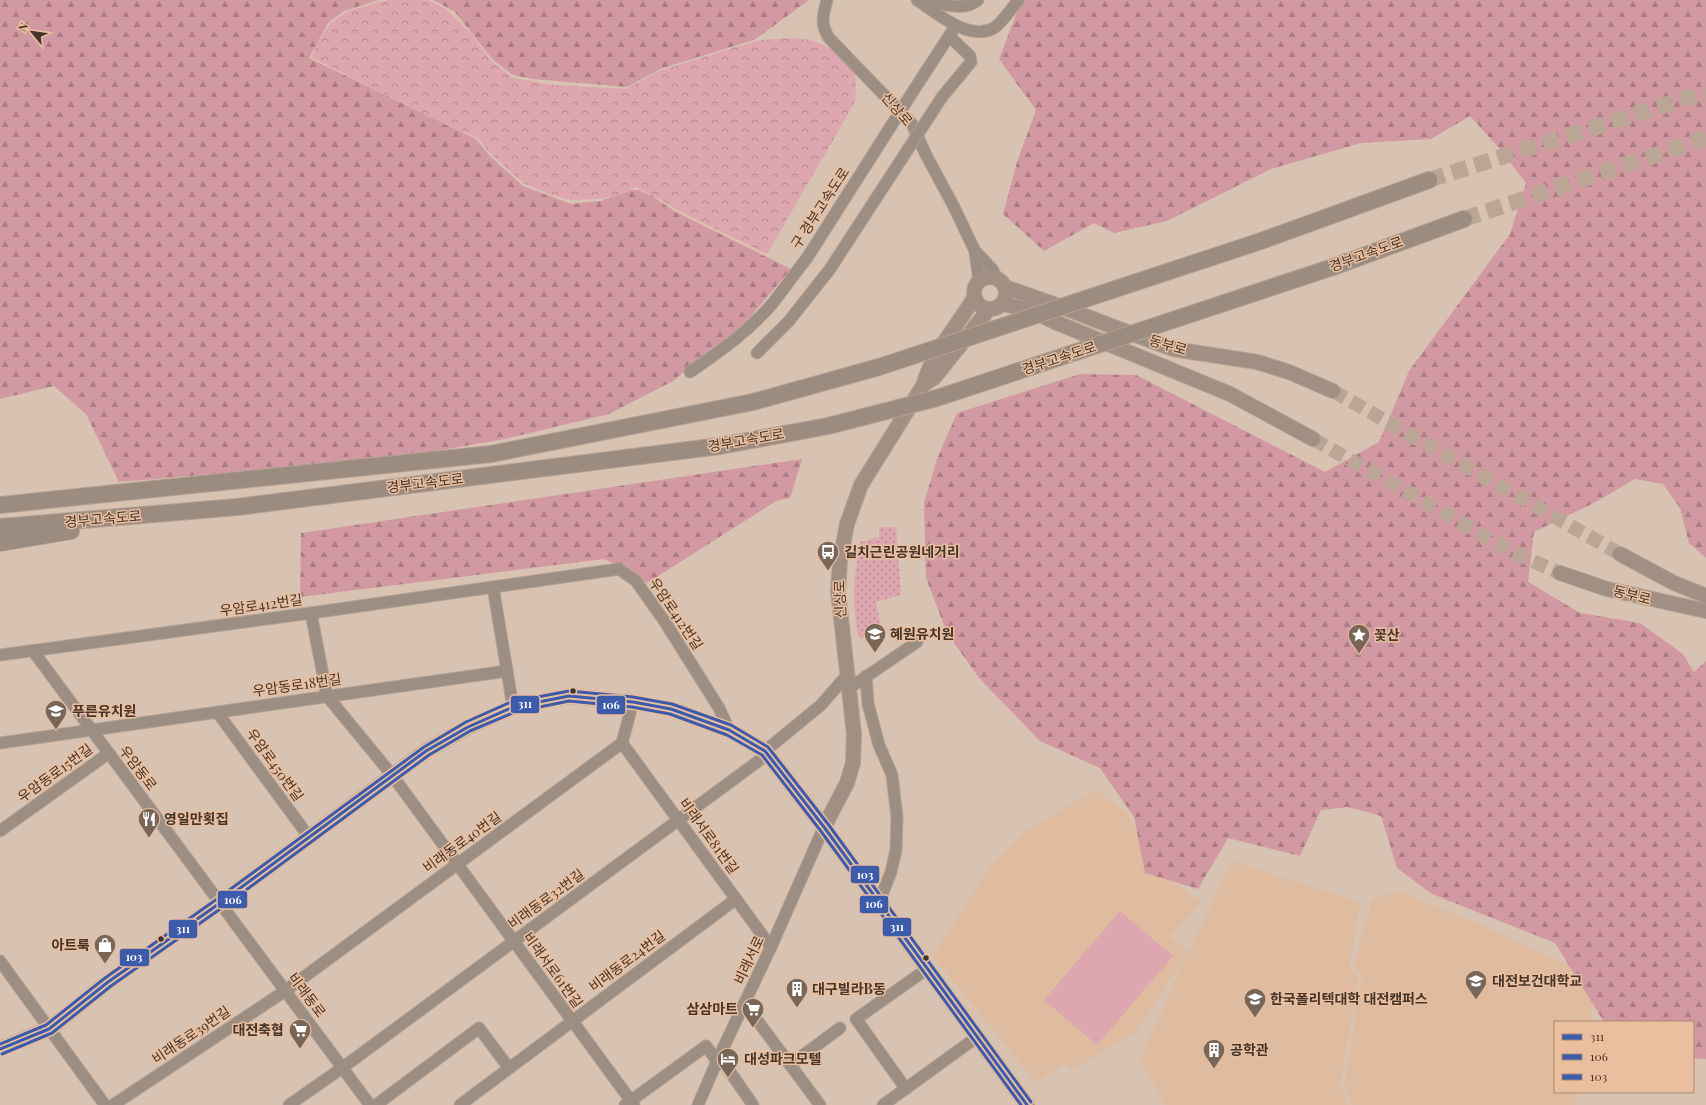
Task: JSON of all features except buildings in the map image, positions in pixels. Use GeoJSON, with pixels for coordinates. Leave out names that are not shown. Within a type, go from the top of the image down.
{"type":"FeatureCollection","features":[{"type":"Feature","properties":{"kind":"highway","name":"경부고속도로"},"geometry":{"type":"LineString","coordinates":[[0,505],[491,454],[753,402],[879,367],[1261,241],[1429,180]]}},
{"type":"Feature","properties":{"kind":"highway","name":"경부고속도로"},"geometry":{"type":"LineString","coordinates":[[0,527],[237,507],[720,446],[828,426],[937,398],[1333,267],[1464,219]]}},
{"type":"Feature","properties":{"kind":"highway"},"geometry":{"type":"LineString","coordinates":[[0,543],[171,513]]}},
{"type":"Feature","properties":{"kind":"main road"},"geometry":{"type":"LineString","coordinates":[[987,276],[1001,282],[1006,296],[995,306],[934,378],[924,384],[926,373],[974,298],[974,289],[979,281],[987,276]]}},
{"type":"Feature","properties":{"kind":"main road","name":"동부로"},"geometry":{"type":"LineString","coordinates":[[1001,282],[1173,349],[1257,362],[1289,372],[1333,391]]}},
{"type":"Feature","properties":{"kind":"main road"},"geometry":{"type":"LineString","coordinates":[[974,298],[980,306],[995,306]]}},
{"type":"Feature","properties":{"kind":"main road","name":"동부로"},"geometry":{"type":"LineString","coordinates":[[995,306],[1030,310],[1062,325],[1230,394],[1313,439]]}},
{"type":"Feature","properties":{"kind":"main road","name":"신상로"},"geometry":{"type":"LineString","coordinates":[[824,827],[847,783],[853,763],[854,734],[838,591],[840,561],[847,524],[862,485],[924,384]]}},
{"type":"Feature","properties":{"kind":"main road","name":"동부로"},"geometry":{"type":"LineString","coordinates":[[1620,554],[1674,583],[1706,596]]}},
{"type":"Feature","properties":{"kind":"main road","name":"동부로"},"geometry":{"type":"LineString","coordinates":[[1560,573],[1606,588],[1706,611]]}},
{"type":"Feature","properties":{"kind":"main road"},"geometry":{"type":"LineString","coordinates":[[0,1049],[49,1029],[108,982],[220,903],[426,751],[468,726],[513,707],[569,696],[633,702],[670,709],[729,730],[766,753],[824,827],[1027,1105]]}},
{"type":"Feature","properties":{"kind":"street","name":"신상로"},"geometry":{"type":"LineString","coordinates":[[827,0],[823,13],[823,28],[912,124],[926,155],[953,205],[975,251]]}},
{"type":"Feature","properties":{"kind":"street"},"geometry":{"type":"LineString","coordinates":[[916,0],[967,31],[978,33],[994,27],[1019,0]]}},
{"type":"Feature","properties":{"kind":"street"},"geometry":{"type":"LineString","coordinates":[[927,0],[962,6],[971,6],[978,0]]}},
{"type":"Feature","properties":{"kind":"street","name":"구 경부고속도로"},"geometry":{"type":"LineString","coordinates":[[690,372],[728,346],[763,313],[807,258],[956,25]]}},
{"type":"Feature","properties":{"kind":"street"},"geometry":{"type":"LineString","coordinates":[[757,353],[789,321],[830,269],[942,97],[971,62],[970,56],[949,36]]}},
{"type":"Feature","properties":{"kind":"street"},"geometry":{"type":"LineString","coordinates":[[975,251],[979,281]]}},
{"type":"Feature","properties":{"kind":"street"},"geometry":{"type":"LineString","coordinates":[[975,251],[992,269],[1001,282]]}},
{"type":"Feature","properties":{"kind":"street","name":"우암로412번길"},"geometry":{"type":"LineString","coordinates":[[0,655],[619,569],[636,581],[665,622],[719,708],[729,730]]}},
{"type":"Feature","properties":{"kind":"street"},"geometry":{"type":"LineString","coordinates":[[493,587],[513,707]]}},
{"type":"Feature","properties":{"kind":"street"},"geometry":{"type":"LineString","coordinates":[[311,613],[327,696]]}},
{"type":"Feature","properties":{"kind":"street"},"geometry":{"type":"LineString","coordinates":[[848,689],[917,642]]}},
{"type":"Feature","properties":{"kind":"street","name":"우암동로"},"geometry":{"type":"LineString","coordinates":[[33,651],[220,903]]}},
{"type":"Feature","properties":{"kind":"street","name":"우암동로18번길"},"geometry":{"type":"LineString","coordinates":[[0,743],[507,671]]}},
{"type":"Feature","properties":{"kind":"street","name":"비래동로32번길"},"geometry":{"type":"LineString","coordinates":[[289,1105],[514,942],[766,753],[822,705],[847,675]]}},
{"type":"Feature","properties":{"kind":"street"},"geometry":{"type":"LineString","coordinates":[[866,676],[868,704],[879,745],[892,775],[897,816],[896,850],[891,872],[879,902]]}},
{"type":"Feature","properties":{"kind":"street","name":"비래서로61번길"},"geometry":{"type":"LineString","coordinates":[[327,696],[392,775],[572,1021],[630,1104]]}},
{"type":"Feature","properties":{"kind":"street"},"geometry":{"type":"LineString","coordinates":[[622,743],[633,702]]}},
{"type":"Feature","properties":{"kind":"street","name":"우암로450번길"},"geometry":{"type":"LineString","coordinates":[[217,712],[309,837]]}},
{"type":"Feature","properties":{"kind":"street","name":"비래서로81번길"},"geometry":{"type":"LineString","coordinates":[[622,743],[771,947]]}},
{"type":"Feature","properties":{"kind":"street","name":"비래동로40번길"},"geometry":{"type":"LineString","coordinates":[[285,991],[622,743]]}},
{"type":"Feature","properties":{"kind":"street","name":"우암동로15번길"},"geometry":{"type":"LineString","coordinates":[[0,831],[109,754]]}},
{"type":"Feature","properties":{"kind":"street","name":"비래서로"},"geometry":{"type":"LineString","coordinates":[[698,1105],[717,1061],[771,947],[824,827]]}},
{"type":"Feature","properties":{"kind":"street","name":"비래동로24번길"},"geometry":{"type":"LineString","coordinates":[[460,1105],[736,899]]}},
{"type":"Feature","properties":{"kind":"street","name":"비래동로"},"geometry":{"type":"LineString","coordinates":[[220,903],[370,1105]]}},
{"type":"Feature","properties":{"kind":"street"},"geometry":{"type":"LineString","coordinates":[[0,961],[105,1105]]}},
{"type":"Feature","properties":{"kind":"street"},"geometry":{"type":"LineString","coordinates":[[906,1089],[856,1019],[927,968]]}},
{"type":"Feature","properties":{"kind":"street","name":"비래동로39번길"},"geometry":{"type":"LineString","coordinates":[[113,1105],[285,991]]}},
{"type":"Feature","properties":{"kind":"street"},"geometry":{"type":"LineString","coordinates":[[745,1004],[820,1105]]}},
{"type":"Feature","properties":{"kind":"street"},"geometry":{"type":"LineString","coordinates":[[376,1105],[479,1028],[509,1068]]}},
{"type":"Feature","properties":{"kind":"street"},"geometry":{"type":"LineString","coordinates":[[790,1065],[840,1028]]}},
{"type":"Feature","properties":{"kind":"street"},"geometry":{"type":"LineString","coordinates":[[883,1105],[977,1037]]}},
{"type":"Feature","properties":{"kind":"street"},"geometry":{"type":"LineString","coordinates":[[630,1104],[706,1046],[717,1061],[726,1066],[754,1105]]}},
{"type":"Feature","properties":{"kind":"shaded area"},"geometry":{"type":"Polygon","coordinates":[[[1095,790],[1128,814],[1145,850],[1145,863],[1202,902],[1170,936],[1189,953],[1231,861],[1360,902],[1349,967],[1359,978],[1340,1085],[1348,1105],[1165,1105],[1140,1059],[1188,953],[1136,1031],[1072,1069],[1065,1063],[1036,1083],[933,956],[989,868],[1023,833],[1095,790]]]}},
{"type":"Feature","properties":{"kind":"shaded area","name":"대전보건대학교"},"geometry":{"type":"Polygon","coordinates":[[[1396,891],[1474,922],[1597,979],[1590,1021],[1554,1021],[1554,1093],[1578,1093],[1575,1105],[1352,1105],[1344,1086],[1362,976],[1354,966],[1372,900],[1396,891]]]}},
{"type":"Feature","properties":{"kind":"green space"},"geometry":{"type":"Polygon","coordinates":[[[0,0],[379,0],[344,11],[328,23],[309,58],[476,139],[490,156],[523,186],[571,204],[600,201],[632,190],[638,190],[652,196],[676,212],[791,269],[745,323],[673,381],[609,414],[505,439],[397,458],[119,482],[86,414],[54,386],[0,399],[0,0]]]}},
{"type":"Feature","properties":{"kind":"green space"},"geometry":{"type":"Polygon","coordinates":[[[391,0],[423,0],[432,2],[446,9],[472,35],[491,61],[513,78],[554,85],[626,89],[659,71],[762,40],[792,38],[809,40],[824,45],[847,62],[855,74],[855,102],[767,254],[679,211],[636,187],[620,195],[598,199],[571,200],[549,194],[523,183],[490,153],[477,137],[446,125],[311,57],[318,42],[330,24],[346,12],[391,0]]]}},
{"type":"Feature","properties":{"kind":"green space"},"geometry":{"type":"Polygon","coordinates":[[[433,0],[809,0],[754,40],[660,69],[627,87],[533,79],[513,75],[493,60],[455,12],[433,0]]]}},
{"type":"Feature","properties":{"kind":"green space"},"geometry":{"type":"Polygon","coordinates":[[[1026,0],[1706,0],[1706,558],[1689,543],[1680,508],[1663,484],[1635,479],[1594,503],[1534,532],[1528,582],[1580,613],[1640,623],[1683,654],[1694,672],[1706,661],[1706,1059],[1694,1058],[1694,1021],[1603,1021],[1555,943],[1432,894],[1397,868],[1381,816],[1348,807],[1321,810],[1300,856],[1228,838],[1198,889],[1145,873],[1134,817],[1100,768],[1040,741],[979,678],[947,633],[926,578],[924,503],[937,459],[957,413],[1080,374],[1136,375],[1325,472],[1379,442],[1409,371],[1510,234],[1526,183],[1498,147],[1470,116],[1431,139],[1361,143],[1271,169],[1167,221],[1114,233],[1094,223],[1044,251],[1003,214],[1017,162],[1036,110],[999,59],[1017,12],[1026,0]]]}},
{"type":"Feature","properties":{"kind":"green space"},"geometry":{"type":"Polygon","coordinates":[[[802,459],[790,498],[776,501],[647,583],[629,570],[604,559],[300,597],[301,533],[802,459]]]}},
{"type":"Feature","properties":{"kind":"green space"},"geometry":{"type":"Polygon","coordinates":[[[879,527],[896,527],[901,595],[876,602],[882,634],[859,638],[856,625],[854,590],[860,542],[879,537],[879,527]]]}},
{"type":"Feature","properties":{"kind":"green space"},"geometry":{"type":"Polygon","coordinates":[[[1120,911],[1173,956],[1097,1045],[1044,1000],[1120,911]]]}},
{"type":"Feature","properties":{"kind":"tunnel"},"geometry":{"type":"LineString","coordinates":[[1429,180],[1706,92]]}},
{"type":"Feature","properties":{"kind":"tunnel"},"geometry":{"type":"LineString","coordinates":[[1464,219],[1706,138]]}},
{"type":"Feature","properties":{"kind":"tunnel"},"geometry":{"type":"LineString","coordinates":[[1333,391],[1620,554]]}},
{"type":"Feature","properties":{"kind":"tunnel"},"geometry":{"type":"LineString","coordinates":[[1313,439],[1515,553],[1560,573]]}},
{"type":"Feature","properties":{"kind":"transit line","name":"103"},"geometry":{"type":"LineString","coordinates":[[0,1044],[46,1025],[105,978],[217,899],[424,747],[466,722],[511,702],[569,691],[633,697],[672,704],[731,725],[768,747],[828,824],[1031,1102]]}},
{"type":"Feature","properties":{"kind":"transit line","name":"311"},"geometry":{"type":"LineString","coordinates":[[0,1049],[49,1029],[108,982],[220,903],[426,751],[468,727],[513,707],[569,696],[633,702],[671,709],[729,730],[765,751],[824,827],[1027,1105]]}},
{"type":"Feature","properties":{"kind":"transit line","name":"106"},"geometry":{"type":"LineString","coordinates":[[2,1054],[52,1033],[111,986],[223,907],[429,755],[470,731],[515,712],[569,701],[632,707],[670,714],[727,735],[762,755],[820,830],[1021,1105]]}},
{"type":"Feature","properties":{"kind":"place","name":"길치근린공원네거리"},"geometry":{"type":"Point","coordinates":[828,572]}},
{"type":"Feature","properties":{"kind":"place","name":"혜원유치원"},"geometry":{"type":"Point","coordinates":[875,654]}},
{"type":"Feature","properties":{"kind":"place","name":"꽃산"},"geometry":{"type":"Point","coordinates":[1359,654]}},
{"type":"Feature","properties":{"kind":"place","name":"푸른유치원"},"geometry":{"type":"Point","coordinates":[56,730]}},
{"type":"Feature","properties":{"kind":"place","name":"영일만횟집"},"geometry":{"type":"Point","coordinates":[149,838]}},
{"type":"Feature","properties":{"kind":"place","name":"아트룩"},"geometry":{"type":"Point","coordinates":[105,964]}},
{"type":"Feature","properties":{"kind":"place","name":"대전보건대학교"},"geometry":{"type":"Point","coordinates":[1476,1000]}},
{"type":"Feature","properties":{"kind":"place","name":"대구빌라B동"},"geometry":{"type":"Point","coordinates":[797,1008]}},
{"type":"Feature","properties":{"kind":"place","name":"한국폴리텍대학 대전캠퍼스"},"geometry":{"type":"Point","coordinates":[1255,1018]}},
{"type":"Feature","properties":{"kind":"place","name":"삼삼마트"},"geometry":{"type":"Point","coordinates":[753,1028]}},
{"type":"Feature","properties":{"kind":"place","name":"대전축협"},"geometry":{"type":"Point","coordinates":[300,1050]}},
{"type":"Feature","properties":{"kind":"place","name":"공학관"},"geometry":{"type":"Point","coordinates":[1214,1070]}},
{"type":"Feature","properties":{"kind":"place","name":"대성파크모텔"},"geometry":{"type":"Point","coordinates":[728,1078]}}]}
